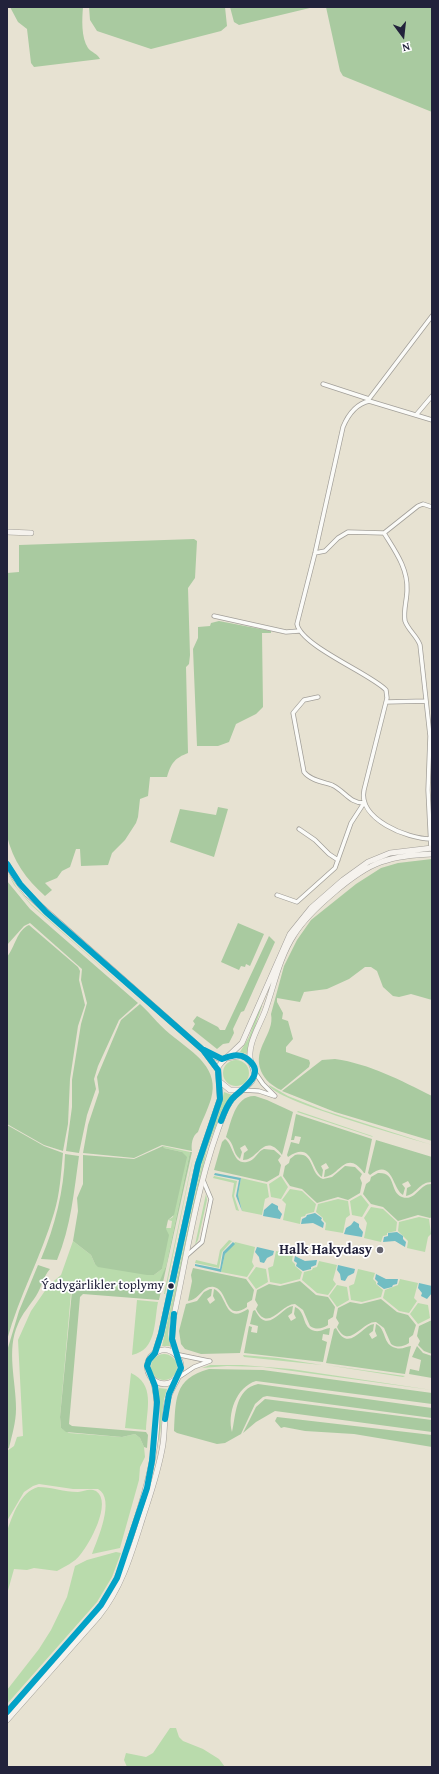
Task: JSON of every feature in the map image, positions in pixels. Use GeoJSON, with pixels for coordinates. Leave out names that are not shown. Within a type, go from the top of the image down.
{"type":"FeatureCollection","features":[{"type":"Feature","properties":{"kind":"main road"},"geometry":{"type":"LineString","coordinates":[[7,532],[31,533]]}},
{"type":"Feature","properties":{"kind":"main road"},"geometry":{"type":"LineString","coordinates":[[218,1070],[222,1062],[244,1038],[290,934],[311,908],[343,880],[368,862],[390,854],[432,851]]}},
{"type":"Feature","properties":{"kind":"main road"},"geometry":{"type":"LineString","coordinates":[[7,1720],[99,1616],[112,1599],[122,1580],[150,1496],[160,1460],[167,1402],[181,1365],[175,1354],[172,1339],[172,1325],[210,1152],[227,1108],[233,1098],[252,1082],[254,1070],[251,1064],[250,1054],[252,1042],[265,1011],[275,975],[293,936],[303,922],[343,887],[371,867],[392,859],[432,851]]}},
{"type":"Feature","properties":{"kind":"main road"},"geometry":{"type":"LineString","coordinates":[[7,864],[15,878],[46,912],[203,1050],[218,1070],[220,1099],[198,1164],[163,1324],[155,1353]]}},
{"type":"Feature","properties":{"kind":"main road"},"geometry":{"type":"LineString","coordinates":[[203,1050],[218,1058],[242,1056],[251,1064]]}},
{"type":"Feature","properties":{"kind":"main road"},"geometry":{"type":"LineString","coordinates":[[219,1080],[227,1089],[236,1091],[242,1090]]}},
{"type":"Feature","properties":{"kind":"main road"},"geometry":{"type":"LineString","coordinates":[[7,1712],[95,1613],[117,1578],[149,1479],[157,1410],[153,1380],[148,1372],[148,1360],[155,1353],[164,1350],[175,1354]]}},
{"type":"Feature","properties":{"kind":"main road"},"geometry":{"type":"LineString","coordinates":[[153,1380],[165,1384],[177,1378]]}},
{"type":"Feature","properties":{"kind":"street"},"geometry":{"type":"LineString","coordinates":[[323,384],[369,399],[432,316]]}},
{"type":"Feature","properties":{"kind":"street"},"geometry":{"type":"LineString","coordinates":[[416,415],[432,396]]}},
{"type":"Feature","properties":{"kind":"street"},"geometry":{"type":"LineString","coordinates":[[299,631],[298,622],[343,426],[347,417],[360,405],[369,401],[432,420]]}},
{"type":"Feature","properties":{"kind":"street"},"geometry":{"type":"LineString","coordinates":[[315,553],[325,551],[338,538],[348,532],[384,533],[418,506],[423,504],[432,507]]}},
{"type":"Feature","properties":{"kind":"street"},"geometry":{"type":"LineString","coordinates":[[384,533],[399,556],[406,576],[408,588],[405,619],[420,645],[430,736],[430,839],[432,851]]}},
{"type":"Feature","properties":{"kind":"street"},"geometry":{"type":"LineString","coordinates":[[214,616],[286,632],[299,631],[345,665],[383,686],[388,693],[364,790],[364,803],[369,811],[398,832],[414,838],[430,839]]}},
{"type":"Feature","properties":{"kind":"street"},"geometry":{"type":"LineString","coordinates":[[318,697],[304,700],[293,713],[304,772],[308,776],[337,788],[352,801],[364,803]]}},
{"type":"Feature","properties":{"kind":"street"},"geometry":{"type":"LineString","coordinates":[[386,702],[426,701]]}},
{"type":"Feature","properties":{"kind":"street"},"geometry":{"type":"LineString","coordinates":[[277,894],[294,902],[299,901],[328,875],[338,860],[351,823],[364,803]]}},
{"type":"Feature","properties":{"kind":"street"},"geometry":{"type":"LineString","coordinates":[[299,829],[315,840],[329,854],[338,860]]}},
{"type":"Feature","properties":{"kind":"street"},"geometry":{"type":"LineString","coordinates":[[242,1090],[275,1096],[263,1084],[254,1070]]}},
{"type":"Feature","properties":{"kind":"street"},"geometry":{"type":"LineString","coordinates":[[186,1256],[201,1244],[211,1199],[203,1180]]}},
{"type":"Feature","properties":{"kind":"street"},"geometry":{"type":"LineString","coordinates":[[175,1354],[210,1361],[194,1367],[177,1378]]}},
{"type":"Feature","properties":{"kind":"green space"},"geometry":{"type":"Polygon","coordinates":[[[10,7],[83,7],[82,23],[84,39],[88,48],[100,59],[34,67],[31,63],[27,29],[18,22],[10,7]]]}},
{"type":"Feature","properties":{"kind":"green space"},"geometry":{"type":"Polygon","coordinates":[[[89,7],[225,7],[227,26],[221,31],[151,49],[97,31],[90,20],[89,7]]]}},
{"type":"Feature","properties":{"kind":"green space"},"geometry":{"type":"Polygon","coordinates":[[[230,7],[314,7],[239,25],[234,22],[230,7]]]}},
{"type":"Feature","properties":{"kind":"green space"},"geometry":{"type":"Polygon","coordinates":[[[326,7],[432,7],[432,112],[343,76],[340,71],[326,7]]]}},
{"type":"Feature","properties":{"kind":"green space"},"geometry":{"type":"Polygon","coordinates":[[[194,539],[197,541],[195,578],[188,588],[190,655],[189,664],[186,667],[188,753],[174,762],[167,777],[150,777],[148,796],[140,799],[136,823],[125,840],[112,853],[108,865],[81,866],[80,849],[76,849],[70,867],[62,871],[57,878],[45,883],[52,890],[45,896],[21,869],[13,854],[7,836],[7,573],[19,572],[19,545],[194,539]]]}},
{"type":"Feature","properties":{"kind":"green space"},"geometry":{"type":"Polygon","coordinates":[[[219,621],[271,631],[271,633],[262,633],[263,707],[256,714],[236,724],[229,742],[218,746],[197,746],[193,649],[198,638],[198,627],[210,626],[211,623],[219,621]]]}},
{"type":"Feature","properties":{"kind":"green space"},"geometry":{"type":"Polygon","coordinates":[[[218,807],[228,809],[214,857],[170,842],[180,809],[216,815],[218,807]]]}},
{"type":"Feature","properties":{"kind":"green space"},"geometry":{"type":"Polygon","coordinates":[[[432,859],[432,1000],[411,994],[399,997],[393,996],[383,987],[377,971],[371,967],[365,967],[349,979],[327,989],[304,992],[300,1002],[277,998],[277,1002],[283,1013],[282,1019],[288,1021],[293,1039],[286,1047],[286,1052],[309,1060],[310,1063],[309,1067],[281,1090],[272,1085],[261,1071],[259,1055],[270,1028],[271,1014],[284,966],[297,940],[311,920],[356,884],[381,868],[398,863],[432,859]]]}},
{"type":"Feature","properties":{"kind":"green space"},"geometry":{"type":"Polygon","coordinates":[[[7,872],[17,888],[31,904],[148,1008],[31,905],[14,885],[7,872]]]}},
{"type":"Feature","properties":{"kind":"green space"},"geometry":{"type":"Polygon","coordinates":[[[7,881],[30,909],[138,1003],[119,1020],[98,1066],[94,1079],[96,1089],[87,1115],[79,1153],[66,1151],[72,1107],[72,1080],[81,1024],[87,1003],[81,980],[82,969],[30,923],[24,926],[7,945],[7,881]]]}},
{"type":"Feature","properties":{"kind":"green space"},"geometry":{"type":"Polygon","coordinates":[[[238,923],[264,934],[250,966],[246,964],[245,967],[241,966],[239,970],[221,962],[238,923]]]}},
{"type":"Feature","properties":{"kind":"green space"},"geometry":{"type":"Polygon","coordinates":[[[29,925],[78,967],[80,971],[79,980],[85,1005],[78,1026],[70,1079],[68,1124],[63,1151],[44,1145],[7,1124],[7,957],[19,935],[25,927],[29,925]]]}},
{"type":"Feature","properties":{"kind":"green space"},"geometry":{"type":"Polygon","coordinates":[[[269,936],[275,942],[244,1011],[241,1012],[233,1029],[234,1033],[229,1043],[223,1044],[217,1049],[192,1029],[195,1024],[193,1021],[197,1016],[218,1027],[220,1030],[225,1030],[269,936]]]}},
{"type":"Feature","properties":{"kind":"green space"},"geometry":{"type":"Polygon","coordinates":[[[140,1004],[165,1030],[197,1056],[209,1070],[213,1088],[211,1099],[198,1132],[193,1138],[192,1151],[162,1145],[134,1158],[83,1153],[88,1125],[99,1092],[97,1077],[121,1020],[140,1004]]]}},
{"type":"Feature","properties":{"kind":"green space"},"geometry":{"type":"Polygon","coordinates":[[[260,1005],[262,1006],[247,1054],[240,1052],[249,1037],[260,1005]]]}},
{"type":"Feature","properties":{"kind":"green space"},"geometry":{"type":"Polygon","coordinates":[[[335,1059],[348,1061],[373,1069],[432,1096],[432,1141],[335,1112],[282,1091],[322,1060],[335,1059]]]}},
{"type":"Feature","properties":{"kind":"green space"},"geometry":{"type":"Polygon","coordinates":[[[236,1060],[245,1064],[249,1073],[245,1082],[236,1086],[227,1082],[223,1073],[227,1064],[236,1060]]]}},
{"type":"Feature","properties":{"kind":"green space"},"geometry":{"type":"Polygon","coordinates":[[[269,1085],[288,1096],[323,1110],[432,1145],[316,1109],[276,1092],[269,1085]]]}},
{"type":"Feature","properties":{"kind":"green space"},"geometry":{"type":"Polygon","coordinates":[[[224,1092],[232,1095],[222,1110],[207,1149],[170,1319],[168,1334],[170,1346],[162,1346],[202,1162],[220,1109],[224,1092]]]}},
{"type":"Feature","properties":{"kind":"green space"},"geometry":{"type":"Polygon","coordinates":[[[255,1096],[293,1112],[282,1155],[276,1148],[266,1146],[249,1159],[243,1160],[244,1153],[248,1150],[245,1145],[240,1148],[242,1152],[240,1159],[237,1157],[231,1142],[226,1137],[238,1105],[248,1097],[255,1096]]]}},
{"type":"Feature","properties":{"kind":"green space"},"geometry":{"type":"Polygon","coordinates":[[[298,1111],[372,1136],[373,1137],[297,1112],[298,1111]]]}},
{"type":"Feature","properties":{"kind":"green space"},"geometry":{"type":"Polygon","coordinates":[[[296,1114],[372,1139],[365,1173],[358,1166],[352,1163],[347,1163],[334,1173],[324,1177],[325,1170],[329,1168],[326,1163],[321,1166],[323,1170],[322,1177],[307,1154],[302,1152],[288,1157],[287,1155],[291,1142],[299,1144],[301,1137],[295,1136],[294,1140],[291,1140],[296,1114]]]}},
{"type":"Feature","properties":{"kind":"green space"},"geometry":{"type":"Polygon","coordinates":[[[7,1125],[44,1146],[63,1153],[59,1191],[54,1213],[7,1340],[7,1125]]]}},
{"type":"Feature","properties":{"kind":"green space"},"geometry":{"type":"Polygon","coordinates":[[[225,1139],[237,1159],[244,1162],[252,1160],[260,1151],[264,1149],[274,1150],[281,1156],[278,1160],[281,1165],[279,1175],[267,1182],[214,1170],[222,1142],[225,1139]]]}},
{"type":"Feature","properties":{"kind":"green space"},"geometry":{"type":"Polygon","coordinates":[[[376,1140],[432,1157],[432,1182],[424,1184],[410,1195],[406,1196],[407,1188],[411,1186],[408,1181],[402,1184],[405,1188],[403,1195],[399,1192],[388,1172],[378,1170],[370,1175],[368,1173],[376,1140]]]}},
{"type":"Feature","properties":{"kind":"green space"},"geometry":{"type":"Polygon","coordinates":[[[163,1146],[190,1152],[166,1266],[160,1285],[154,1289],[149,1287],[136,1289],[77,1286],[71,1293],[60,1417],[61,1428],[69,1433],[122,1437],[135,1434],[140,1438],[144,1447],[145,1457],[140,1467],[139,1480],[120,1548],[92,1554],[104,1520],[105,1510],[103,1494],[98,1489],[73,1489],[39,1484],[33,1486],[24,1492],[7,1521],[7,1451],[14,1446],[17,1437],[23,1436],[18,1340],[31,1311],[49,1285],[61,1275],[73,1241],[91,1255],[95,1264],[154,1275],[162,1269],[166,1228],[171,1228],[172,1221],[168,1220],[173,1217],[182,1152],[164,1148],[163,1146]]]}},
{"type":"Feature","properties":{"kind":"green space"},"geometry":{"type":"Polygon","coordinates":[[[163,1146],[164,1148],[182,1152],[187,1157],[174,1215],[168,1220],[166,1229],[169,1235],[162,1269],[154,1275],[147,1275],[98,1267],[91,1255],[73,1241],[78,1211],[77,1198],[83,1184],[83,1155],[134,1159],[163,1146]]]}},
{"type":"Feature","properties":{"kind":"green space"},"geometry":{"type":"Polygon","coordinates":[[[190,1152],[192,1152],[159,1300],[83,1294],[80,1297],[69,1424],[72,1426],[146,1432],[148,1435],[147,1448],[144,1447],[140,1438],[135,1434],[122,1437],[66,1432],[61,1428],[60,1417],[72,1291],[77,1286],[82,1285],[136,1289],[157,1288],[166,1266],[190,1152]]]}},
{"type":"Feature","properties":{"kind":"green space"},"geometry":{"type":"Polygon","coordinates":[[[65,1154],[79,1156],[69,1222],[57,1260],[41,1259],[51,1234],[61,1195],[65,1154]]]}},
{"type":"Feature","properties":{"kind":"green space"},"geometry":{"type":"Polygon","coordinates":[[[295,1155],[306,1156],[316,1173],[323,1179],[332,1177],[345,1166],[355,1167],[362,1174],[360,1178],[362,1183],[360,1193],[348,1200],[338,1197],[317,1203],[302,1189],[290,1186],[283,1176],[285,1166],[295,1155]]]}},
{"type":"Feature","properties":{"kind":"green space"},"geometry":{"type":"Polygon","coordinates":[[[193,1158],[165,1294],[164,1294],[191,1166],[193,1158]]]}},
{"type":"Feature","properties":{"kind":"green space"},"geometry":{"type":"Polygon","coordinates":[[[378,1173],[384,1174],[391,1179],[395,1191],[402,1197],[411,1197],[424,1186],[432,1184],[432,1217],[430,1218],[418,1215],[398,1221],[383,1207],[371,1204],[363,1194],[366,1184],[370,1181],[371,1177],[378,1173]]]}},
{"type":"Feature","properties":{"kind":"green space"},"geometry":{"type":"Polygon","coordinates":[[[214,1176],[237,1181],[234,1196],[239,1211],[236,1210],[232,1196],[234,1183],[213,1178],[214,1176]]]}},
{"type":"Feature","properties":{"kind":"green space"},"geometry":{"type":"Polygon","coordinates":[[[281,1176],[288,1187],[281,1199],[271,1197],[269,1184],[281,1176]]]}},
{"type":"Feature","properties":{"kind":"green space"},"geometry":{"type":"Polygon","coordinates":[[[241,1178],[267,1184],[269,1197],[265,1199],[262,1215],[242,1211],[238,1195],[241,1178]]]}},
{"type":"Feature","properties":{"kind":"green space"},"geometry":{"type":"Polygon","coordinates":[[[290,1189],[302,1191],[316,1204],[314,1212],[301,1217],[300,1224],[283,1220],[286,1204],[282,1200],[290,1189]]]}},
{"type":"Feature","properties":{"kind":"green space"},"geometry":{"type":"Polygon","coordinates":[[[206,1194],[207,1200],[198,1240],[195,1245],[206,1194]]]}},
{"type":"Feature","properties":{"kind":"green space"},"geometry":{"type":"Polygon","coordinates":[[[361,1195],[369,1205],[362,1217],[352,1215],[350,1201],[361,1195]]]}},
{"type":"Feature","properties":{"kind":"green space"},"geometry":{"type":"Polygon","coordinates":[[[338,1199],[348,1201],[350,1215],[346,1218],[343,1233],[325,1230],[326,1223],[316,1212],[318,1204],[338,1199]]]}},
{"type":"Feature","properties":{"kind":"green space"},"geometry":{"type":"Polygon","coordinates":[[[371,1207],[383,1209],[397,1222],[396,1231],[387,1233],[387,1235],[383,1236],[381,1242],[364,1238],[367,1223],[364,1218],[371,1207]]]}},
{"type":"Feature","properties":{"kind":"green space"},"geometry":{"type":"Polygon","coordinates":[[[419,1217],[429,1219],[431,1234],[428,1237],[425,1252],[407,1248],[408,1241],[398,1231],[399,1222],[419,1217]]]}},
{"type":"Feature","properties":{"kind":"green space"},"geometry":{"type":"Polygon","coordinates":[[[229,1240],[232,1241],[222,1252],[219,1268],[195,1263],[196,1260],[217,1265],[220,1250],[229,1240]]]}},
{"type":"Feature","properties":{"kind":"green space"},"geometry":{"type":"Polygon","coordinates":[[[235,1242],[255,1247],[252,1262],[254,1266],[247,1277],[221,1272],[225,1254],[235,1242]]]}},
{"type":"Feature","properties":{"kind":"green space"},"geometry":{"type":"Polygon","coordinates":[[[276,1251],[293,1255],[292,1261],[302,1272],[300,1279],[281,1284],[270,1282],[268,1268],[273,1266],[276,1251]]]}},
{"type":"Feature","properties":{"kind":"green space"},"geometry":{"type":"Polygon","coordinates":[[[319,1261],[337,1265],[333,1280],[336,1284],[328,1295],[317,1293],[302,1280],[304,1272],[317,1267],[319,1261]]]}},
{"type":"Feature","properties":{"kind":"green space"},"geometry":{"type":"Polygon","coordinates":[[[38,1265],[50,1269],[38,1293],[18,1324],[14,1334],[12,1366],[16,1398],[16,1414],[9,1448],[7,1449],[7,1351],[19,1311],[38,1265]]]}},
{"type":"Feature","properties":{"kind":"green space"},"geometry":{"type":"Polygon","coordinates":[[[256,1267],[266,1269],[268,1282],[256,1289],[248,1278],[256,1267]]]}},
{"type":"Feature","properties":{"kind":"green space"},"geometry":{"type":"Polygon","coordinates":[[[193,1268],[246,1279],[254,1290],[252,1300],[247,1303],[247,1307],[240,1311],[234,1311],[230,1308],[219,1289],[210,1287],[192,1300],[188,1301],[193,1268]]]}},
{"type":"Feature","properties":{"kind":"green space"},"geometry":{"type":"Polygon","coordinates":[[[358,1269],[375,1273],[373,1279],[383,1290],[381,1297],[362,1302],[351,1300],[349,1286],[354,1284],[358,1269]]]}},
{"type":"Feature","properties":{"kind":"green space"},"geometry":{"type":"Polygon","coordinates":[[[400,1279],[418,1283],[414,1298],[417,1301],[409,1313],[399,1311],[383,1298],[385,1290],[398,1285],[400,1279]]]}},
{"type":"Feature","properties":{"kind":"green space"},"geometry":{"type":"Polygon","coordinates":[[[300,1281],[316,1295],[328,1297],[335,1307],[333,1317],[328,1320],[328,1325],[319,1328],[310,1326],[303,1310],[295,1304],[290,1305],[270,1318],[261,1316],[256,1309],[258,1305],[255,1300],[257,1290],[269,1284],[280,1286],[300,1281]]]}},
{"type":"Feature","properties":{"kind":"green space"},"geometry":{"type":"Polygon","coordinates":[[[337,1285],[347,1287],[349,1300],[337,1307],[329,1296],[337,1285]]]}},
{"type":"Feature","properties":{"kind":"green space"},"geometry":{"type":"Polygon","coordinates":[[[212,1289],[211,1296],[207,1299],[210,1304],[215,1300],[213,1296],[214,1289],[222,1297],[230,1311],[240,1313],[248,1309],[249,1311],[240,1353],[201,1354],[185,1349],[181,1344],[179,1331],[186,1304],[197,1301],[204,1292],[212,1289]]]}},
{"type":"Feature","properties":{"kind":"green space"},"geometry":{"type":"Polygon","coordinates":[[[381,1299],[397,1312],[408,1315],[416,1325],[413,1335],[409,1338],[409,1343],[400,1346],[391,1344],[384,1328],[376,1322],[371,1323],[351,1336],[342,1334],[337,1327],[339,1323],[336,1318],[338,1308],[350,1302],[361,1304],[381,1299]]]}},
{"type":"Feature","properties":{"kind":"green space"},"geometry":{"type":"Polygon","coordinates":[[[137,1300],[158,1302],[155,1326],[150,1341],[140,1352],[132,1355],[137,1300]]]}},
{"type":"Feature","properties":{"kind":"green space"},"geometry":{"type":"Polygon","coordinates":[[[418,1303],[428,1305],[430,1318],[418,1324],[410,1314],[418,1303]]]}},
{"type":"Feature","properties":{"kind":"green space"},"geometry":{"type":"Polygon","coordinates":[[[293,1306],[292,1313],[288,1316],[291,1321],[296,1318],[294,1314],[295,1307],[299,1309],[308,1327],[311,1329],[317,1331],[330,1328],[329,1335],[323,1334],[322,1340],[327,1342],[323,1362],[244,1353],[249,1326],[252,1327],[251,1332],[257,1333],[258,1326],[250,1324],[253,1311],[255,1310],[260,1317],[265,1320],[270,1320],[293,1306]]]}},
{"type":"Feature","properties":{"kind":"green space"},"geometry":{"type":"Polygon","coordinates":[[[432,1320],[432,1354],[424,1351],[418,1345],[420,1341],[417,1336],[419,1326],[432,1320]]]}},
{"type":"Feature","properties":{"kind":"green space"},"geometry":{"type":"Polygon","coordinates":[[[374,1324],[373,1331],[369,1334],[372,1339],[377,1336],[375,1331],[376,1324],[382,1329],[386,1340],[392,1346],[400,1349],[411,1346],[405,1374],[326,1363],[334,1329],[336,1328],[341,1335],[346,1338],[351,1338],[374,1324]]]}},
{"type":"Feature","properties":{"kind":"green space"},"geometry":{"type":"Polygon","coordinates":[[[417,1346],[423,1353],[432,1356],[432,1378],[409,1374],[410,1369],[419,1371],[421,1360],[412,1357],[417,1346]]]}},
{"type":"Feature","properties":{"kind":"green space"},"geometry":{"type":"Polygon","coordinates":[[[164,1354],[173,1358],[177,1367],[173,1376],[164,1380],[155,1376],[151,1367],[155,1358],[164,1354]]]}},
{"type":"Feature","properties":{"kind":"green space"},"geometry":{"type":"Polygon","coordinates":[[[243,1355],[278,1358],[322,1365],[244,1357],[243,1355]]]}},
{"type":"Feature","properties":{"kind":"green space"},"geometry":{"type":"Polygon","coordinates":[[[210,1365],[242,1365],[291,1369],[432,1390],[263,1367],[227,1366],[202,1368],[210,1365]]]}},
{"type":"Feature","properties":{"kind":"green space"},"geometry":{"type":"Polygon","coordinates":[[[326,1365],[405,1376],[403,1377],[326,1365]]]}},
{"type":"Feature","properties":{"kind":"green space"},"geometry":{"type":"Polygon","coordinates":[[[209,1369],[263,1370],[432,1393],[432,1404],[256,1381],[249,1384],[238,1395],[232,1410],[232,1432],[236,1411],[241,1397],[250,1387],[258,1384],[432,1408],[432,1418],[267,1396],[263,1397],[255,1404],[241,1434],[225,1443],[217,1444],[177,1433],[174,1431],[175,1410],[179,1392],[189,1379],[197,1373],[209,1369]]]}},
{"type":"Feature","properties":{"kind":"green space"},"geometry":{"type":"Polygon","coordinates":[[[131,1373],[144,1383],[147,1390],[148,1405],[146,1430],[125,1428],[131,1373]]]}},
{"type":"Feature","properties":{"kind":"green space"},"geometry":{"type":"Polygon","coordinates":[[[159,1388],[167,1389],[164,1399],[159,1443],[159,1388]]]}},
{"type":"Feature","properties":{"kind":"green space"},"geometry":{"type":"Polygon","coordinates":[[[265,1399],[432,1420],[432,1432],[275,1411],[256,1422],[243,1433],[256,1407],[265,1399]]]}},
{"type":"Feature","properties":{"kind":"green space"},"geometry":{"type":"Polygon","coordinates":[[[277,1417],[432,1435],[432,1447],[354,1434],[305,1431],[284,1427],[281,1428],[275,1421],[277,1417]]]}},
{"type":"Feature","properties":{"kind":"green space"},"geometry":{"type":"Polygon","coordinates":[[[38,1487],[73,1492],[94,1490],[101,1496],[101,1513],[94,1533],[78,1558],[57,1571],[34,1568],[27,1570],[14,1569],[7,1594],[7,1531],[15,1511],[22,1499],[26,1494],[38,1487]]]}},
{"type":"Feature","properties":{"kind":"green space"},"geometry":{"type":"Polygon","coordinates":[[[116,1552],[121,1553],[112,1577],[97,1602],[7,1704],[7,1690],[39,1649],[51,1630],[67,1597],[75,1566],[87,1560],[116,1552]]]}},
{"type":"Feature","properties":{"kind":"green space"},"geometry":{"type":"Polygon","coordinates":[[[170,1728],[176,1728],[179,1737],[183,1741],[203,1749],[219,1759],[225,1767],[127,1767],[124,1760],[126,1753],[146,1757],[153,1753],[170,1728]]]}},
{"type":"Feature","properties":{"kind":"water"},"geometry":{"type":"Polygon","coordinates":[[[215,1173],[241,1178],[238,1195],[242,1211],[236,1196],[239,1180],[214,1175],[215,1173]]]}},
{"type":"Feature","properties":{"kind":"water"},"geometry":{"type":"Polygon","coordinates":[[[272,1203],[278,1206],[278,1209],[282,1214],[280,1219],[263,1216],[264,1210],[272,1203]]]}},
{"type":"Feature","properties":{"kind":"water"},"geometry":{"type":"Polygon","coordinates":[[[315,1213],[322,1218],[321,1220],[324,1223],[323,1228],[313,1223],[301,1224],[302,1219],[307,1215],[315,1213]]]}},
{"type":"Feature","properties":{"kind":"water"},"geometry":{"type":"Polygon","coordinates":[[[354,1221],[359,1224],[359,1227],[363,1232],[362,1237],[344,1234],[346,1228],[354,1221]]]}},
{"type":"Feature","properties":{"kind":"water"},"geometry":{"type":"Polygon","coordinates":[[[397,1232],[403,1236],[403,1239],[406,1242],[405,1247],[395,1241],[383,1242],[384,1237],[388,1236],[388,1233],[397,1232]]]}},
{"type":"Feature","properties":{"kind":"water"},"geometry":{"type":"Polygon","coordinates":[[[233,1242],[235,1244],[225,1254],[221,1272],[195,1266],[195,1264],[220,1269],[223,1252],[233,1242]]]}},
{"type":"Feature","properties":{"kind":"water"},"geometry":{"type":"Polygon","coordinates":[[[257,1247],[274,1251],[273,1255],[267,1258],[264,1263],[260,1262],[259,1257],[255,1252],[257,1247]]]}},
{"type":"Feature","properties":{"kind":"water"},"geometry":{"type":"Polygon","coordinates":[[[295,1256],[305,1261],[317,1260],[316,1265],[311,1267],[311,1269],[303,1271],[296,1266],[297,1263],[294,1261],[295,1256]]]}},
{"type":"Feature","properties":{"kind":"water"},"geometry":{"type":"Polygon","coordinates":[[[338,1265],[355,1269],[354,1273],[348,1276],[345,1281],[341,1280],[340,1274],[337,1270],[338,1265]]]}},
{"type":"Feature","properties":{"kind":"water"},"geometry":{"type":"Polygon","coordinates":[[[376,1274],[386,1279],[398,1279],[397,1284],[384,1289],[377,1284],[378,1282],[375,1279],[376,1274]]]}},
{"type":"Feature","properties":{"kind":"water"},"geometry":{"type":"Polygon","coordinates":[[[419,1283],[432,1286],[432,1293],[427,1299],[421,1296],[422,1293],[418,1288],[419,1283]]]}},
{"type":"Feature","properties":{"kind":"transit line"},"geometry":{"type":"LineString","coordinates":[[7,864],[20,884],[46,912],[203,1050],[218,1070],[220,1099],[198,1164],[161,1334],[155,1353],[149,1360],[147,1366],[155,1386],[157,1402],[152,1461],[147,1488],[117,1578],[101,1605],[7,1712]]}},
{"type":"Feature","properties":{"kind":"transit line"},"geometry":{"type":"LineString","coordinates":[[204,1050],[222,1059],[234,1056],[243,1056],[252,1064],[255,1070],[254,1075],[247,1085],[230,1101],[221,1121]]}},
{"type":"Feature","properties":{"kind":"transit line"},"geometry":{"type":"LineString","coordinates":[[165,1419],[169,1394],[181,1368],[172,1339],[174,1314]]}},
{"type":"Feature","properties":{"kind":"place","name":"Halk Hakydasy"},"geometry":{"type":"Point","coordinates":[380,1250]}},
{"type":"Feature","properties":{"kind":"place","name":"Ýadygärlikler toplymy"},"geometry":{"type":"Point","coordinates":[171,1286]}}]}
